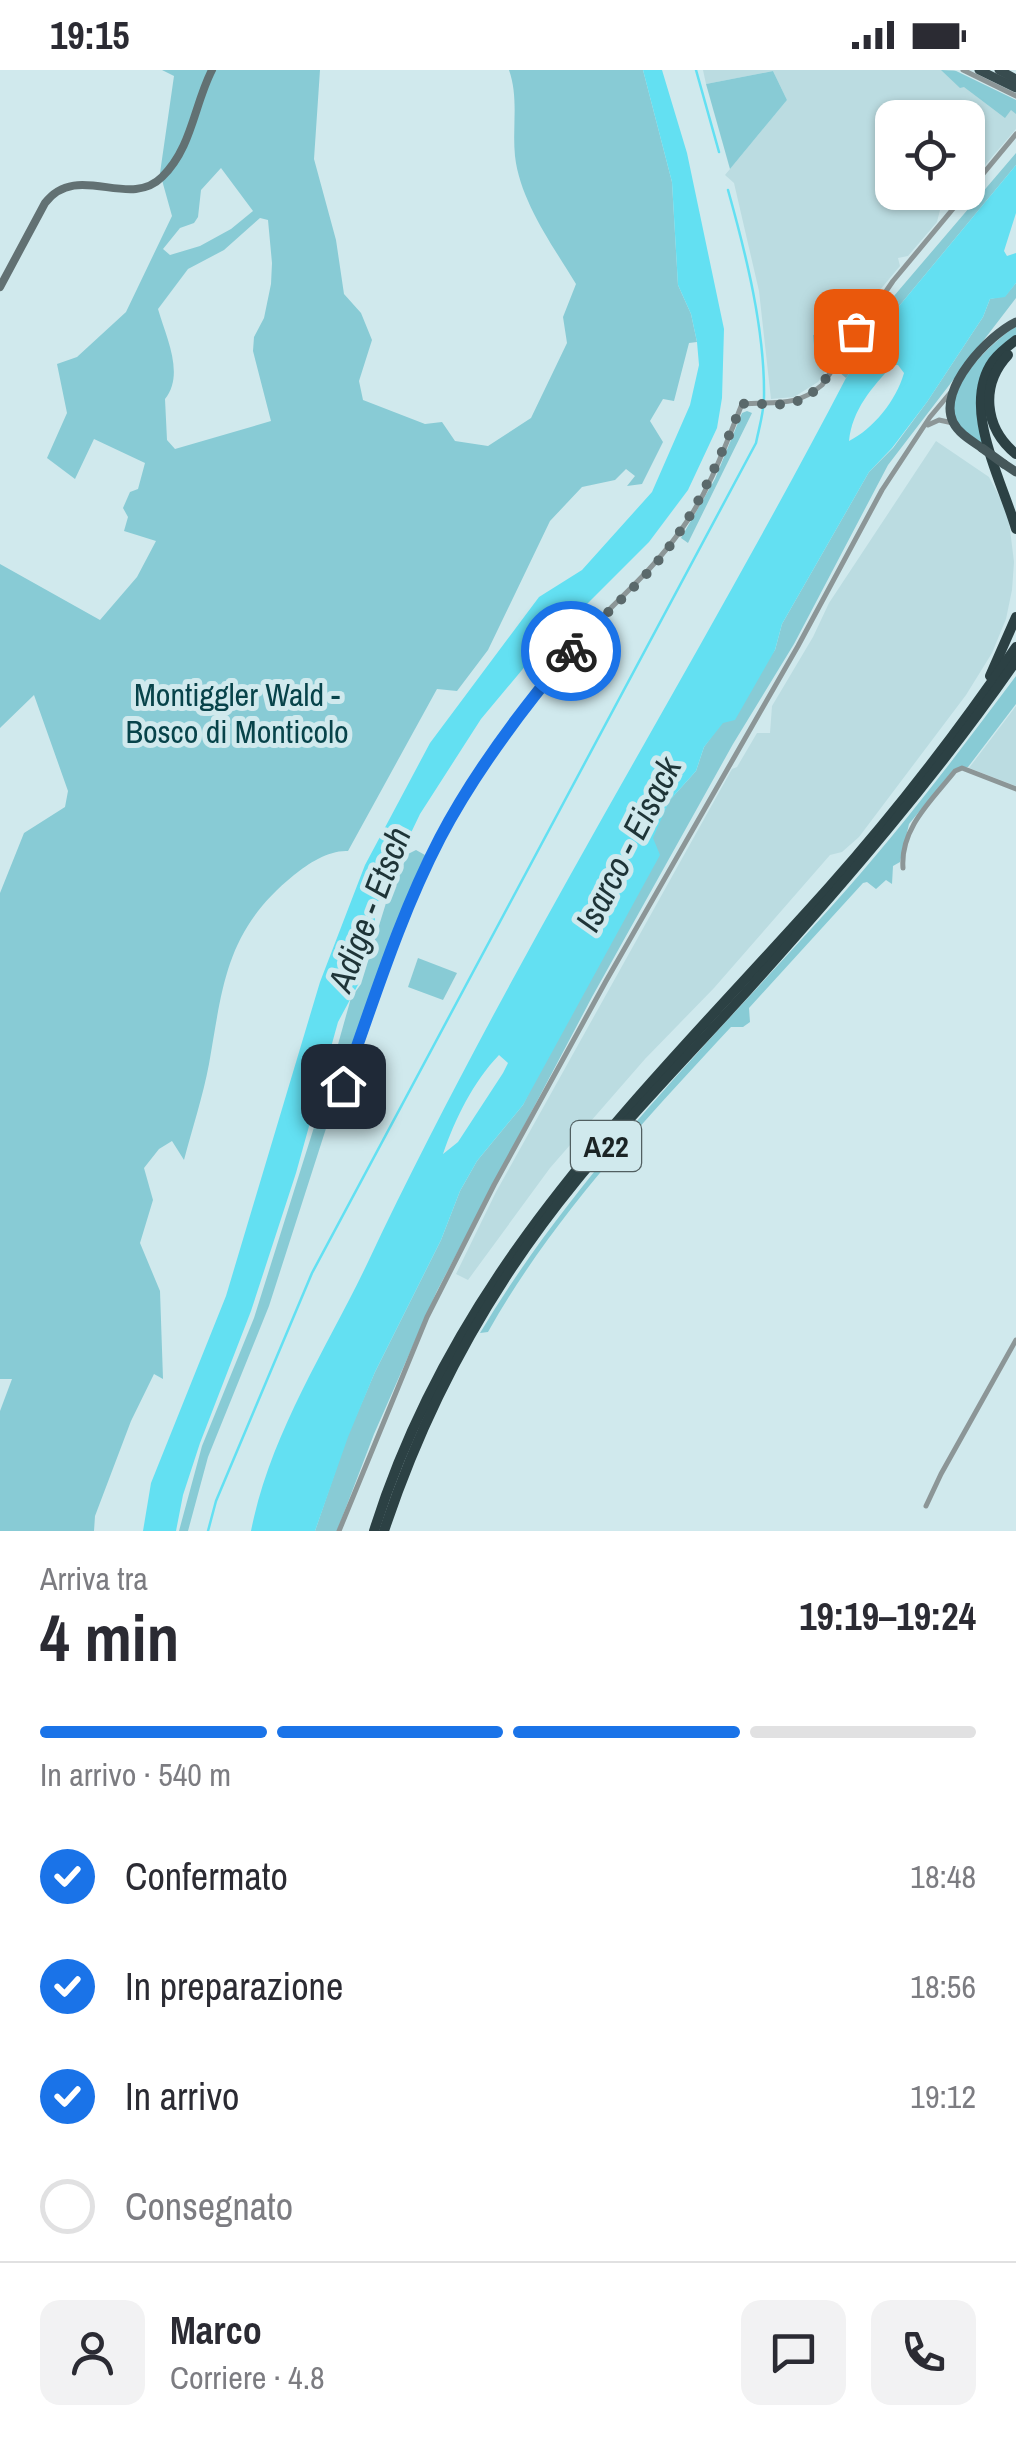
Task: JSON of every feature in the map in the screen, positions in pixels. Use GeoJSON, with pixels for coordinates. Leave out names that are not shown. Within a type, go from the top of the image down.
{"type":"FeatureCollection","features":[{"type":"Feature","properties":{"kind":"highway"},"geometry":{"type":"LineString","coordinates":[[980,70],[1016,88]]}},
{"type":"Feature","properties":{"kind":"highway"},"geometry":{"type":"LineString","coordinates":[[1000,70],[1016,79]]}},
{"type":"Feature","properties":{"kind":"highway"},"geometry":{"type":"LineString","coordinates":[[1016,340],[994,360],[986,375],[981,414],[985,440],[1016,529]]}},
{"type":"Feature","properties":{"kind":"highway"},"geometry":{"type":"LineString","coordinates":[[1016,348],[997,369],[989,400],[997,434],[1016,454]]}},
{"type":"Feature","properties":{"kind":"highway"},"geometry":{"type":"LineString","coordinates":[[982,696],[1016,617]]}},
{"type":"Feature","properties":{"kind":"highway","name":"A22"},"geometry":{"type":"LineString","coordinates":[[374,1531],[410,1437],[448,1358],[527,1231],[626,1110],[868,842],[1016,646]]}},
{"type":"Feature","properties":{"kind":"highway","name":"A22"},"geometry":{"type":"LineString","coordinates":[[384,1531],[417,1443],[455,1363],[500,1286],[542,1226],[634,1114],[874,847],[959,742],[1016,661]]}},
{"type":"Feature","properties":{"kind":"main road"},"geometry":{"type":"LineString","coordinates":[[0,287],[45,202],[56,192],[82,183],[145,187],[166,174],[190,134],[212,70]]}},
{"type":"Feature","properties":{"kind":"main road"},"geometry":{"type":"LineString","coordinates":[[1016,322],[994,335],[951,392],[949,402],[953,423],[1016,472]]}},
{"type":"Feature","properties":{"kind":"street"},"geometry":{"type":"LineString","coordinates":[[963,70],[1016,96]]}},
{"type":"Feature","properties":{"kind":"street"},"geometry":{"type":"LineString","coordinates":[[985,171],[1016,134]]}},
{"type":"Feature","properties":{"kind":"street"},"geometry":{"type":"LineString","coordinates":[[343,1086],[403,918],[441,836],[506,732],[580,639],[657,562],[686,525],[712,479],[742,404],[798,401],[822,384],[892,280],[952,210]]}},
{"type":"Feature","properties":{"kind":"street"},"geometry":{"type":"LineString","coordinates":[[339,1531],[426,1318],[494,1185],[882,490],[951,392]]}},
{"type":"Feature","properties":{"kind":"street"},"geometry":{"type":"LineString","coordinates":[[925,427],[939,420],[953,423]]}},
{"type":"Feature","properties":{"kind":"street"},"geometry":{"type":"LineString","coordinates":[[903,868],[912,824],[955,771],[962,768],[1016,789]]}},
{"type":"Feature","properties":{"kind":"street"},"geometry":{"type":"LineString","coordinates":[[926,1506],[1016,1340]]}},
{"type":"Feature","properties":{"kind":"shaded area"},"geometry":{"type":"Polygon","coordinates":[[[703,70],[954,70],[1016,100],[1016,129],[985,165],[985,100],[875,100],[875,210],[940,210],[937,222],[908,256],[898,258],[900,266],[874,297],[818,382],[794,397],[771,399],[759,291],[734,183],[725,175],[787,100],[773,71],[706,84],[703,70]]]}},
{"type":"Feature","properties":{"kind":"shaded area"},"geometry":{"type":"Polygon","coordinates":[[[936,441],[989,477],[1008,513],[1014,562],[1012,590],[1006,619],[992,653],[966,695],[859,837],[842,852],[830,855],[714,988],[645,1059],[550,1168],[468,1280],[456,1274],[496,1192],[732,769],[757,733],[770,733],[772,706],[829,603],[936,441]]]}},
{"type":"Feature","properties":{"kind":"shaded area"},"geometry":{"type":"Polygon","coordinates":[[[1016,706],[1016,786],[969,768],[1016,706]]]}},
{"type":"Feature","properties":{"kind":"green space","name":"Montiggler Wald - Bosco di Monticolo"},"geometry":{"type":"Polygon","coordinates":[[[162,70],[320,70],[314,159],[336,240],[344,294],[361,313],[372,340],[359,381],[363,400],[425,424],[442,422],[455,441],[488,446],[531,418],[567,343],[563,317],[576,284],[523,190],[515,156],[514,91],[509,70],[643,70],[672,182],[678,285],[691,314],[697,342],[689,343],[674,401],[663,399],[650,421],[663,442],[642,484],[627,486],[635,476],[626,469],[615,480],[582,487],[550,521],[488,650],[457,691],[437,689],[348,851],[327,855],[294,875],[254,916],[241,938],[224,984],[207,1076],[184,1160],[172,1141],[159,1149],[144,1168],[153,1200],[140,1243],[160,1291],[163,1379],[154,1374],[131,1421],[95,1516],[94,1531],[0,1531],[0,1411],[12,1379],[0,1379],[0,893],[24,833],[65,807],[68,791],[34,695],[0,728],[0,564],[100,620],[137,577],[156,541],[124,531],[128,517],[123,508],[130,492],[138,489],[145,463],[94,439],[75,479],[47,458],[67,413],[57,364],[77,357],[126,312],[172,216],[160,173],[174,76],[162,70]],[[221,168],[201,190],[194,223],[180,228],[163,249],[170,255],[200,246],[253,211],[221,168]],[[260,218],[224,250],[188,269],[158,309],[174,367],[171,389],[165,399],[167,440],[175,449],[271,421],[253,351],[271,284],[268,220],[260,218]]]}},
{"type":"Feature","properties":{"kind":"green space"},"geometry":{"type":"Polygon","coordinates":[[[941,70],[956,71],[1016,100],[1016,114],[1011,110],[1005,118],[985,100],[960,88],[941,70]]]}},
{"type":"Feature","properties":{"kind":"green space"},"geometry":{"type":"Polygon","coordinates":[[[773,71],[787,100],[730,169],[706,84],[773,71]]]}},
{"type":"Feature","properties":{"kind":"green space"},"geometry":{"type":"Polygon","coordinates":[[[1016,153],[1016,165],[985,202],[985,189],[1016,153]]]}},
{"type":"Feature","properties":{"kind":"green space"},"geometry":{"type":"Polygon","coordinates":[[[967,210],[979,210],[895,311],[846,378],[839,372],[882,310],[967,210]]]}},
{"type":"Feature","properties":{"kind":"green space"},"geometry":{"type":"Polygon","coordinates":[[[1016,283],[1016,298],[888,465],[794,644],[733,744],[592,997],[437,1291],[374,1434],[337,1531],[315,1531],[347,1437],[441,1240],[460,1191],[477,1161],[523,1105],[669,801],[696,771],[704,747],[775,650],[782,624],[869,472],[893,448],[927,402],[983,317],[990,299],[1005,296],[1016,283]]]}},
{"type":"Feature","properties":{"kind":"green space"},"geometry":{"type":"Polygon","coordinates":[[[833,305],[826,314],[843,328],[851,320],[855,324],[829,363],[815,355],[813,335],[826,333],[823,306],[833,305]]]}},
{"type":"Feature","properties":{"kind":"green space"},"geometry":{"type":"Polygon","coordinates":[[[1016,326],[1016,337],[988,364],[985,446],[960,427],[954,414],[955,399],[981,356],[1016,326]]]}},
{"type":"Feature","properties":{"kind":"green space"},"geometry":{"type":"Polygon","coordinates":[[[742,413],[752,413],[688,543],[681,538],[715,479],[742,413]]]}},
{"type":"Feature","properties":{"kind":"green space"},"geometry":{"type":"Polygon","coordinates":[[[1016,676],[1016,704],[968,767],[954,769],[909,824],[900,862],[893,866],[892,884],[886,880],[876,889],[863,883],[749,1008],[750,1022],[743,1027],[731,1027],[600,1172],[513,1290],[488,1332],[480,1333],[517,1275],[600,1164],[879,851],[1016,676]]]}},
{"type":"Feature","properties":{"kind":"green space"},"geometry":{"type":"Polygon","coordinates":[[[416,850],[425,855],[392,934],[348,1063],[340,1082],[328,1080],[351,998],[361,984],[386,903],[408,854],[416,850]]]}},
{"type":"Feature","properties":{"kind":"green space"},"geometry":{"type":"Polygon","coordinates":[[[418,958],[457,973],[443,1000],[408,987],[418,958]]]}},
{"type":"Feature","properties":{"kind":"green space"},"geometry":{"type":"Polygon","coordinates":[[[327,1086],[339,1088],[269,1306],[208,1457],[188,1531],[179,1531],[202,1446],[254,1318],[327,1086]]]}},
{"type":"Feature","properties":{"kind":"water","name":"Adige - Etsch"},"geometry":{"type":"Polygon","coordinates":[[[643,70],[662,70],[687,153],[724,329],[717,428],[688,490],[649,542],[527,664],[481,719],[420,814],[375,908],[375,927],[359,983],[338,1022],[296,1173],[251,1311],[200,1443],[176,1531],[143,1531],[151,1483],[226,1296],[320,982],[365,865],[430,743],[539,597],[582,570],[652,492],[690,405],[699,365],[697,342],[691,314],[678,285],[672,182],[643,70]]]}},
{"type":"Feature","properties":{"kind":"water","name":"Isarco - Eisack"},"geometry":{"type":"Polygon","coordinates":[[[1016,165],[1016,213],[1004,251],[1007,256],[1016,253],[1016,283],[1005,297],[990,299],[983,317],[927,402],[869,472],[782,624],[775,650],[735,720],[723,723],[704,747],[696,771],[669,801],[653,838],[660,855],[523,1105],[477,1161],[460,1191],[441,1240],[375,1372],[315,1531],[251,1531],[285,1426],[423,1149],[541,927],[846,378],[895,311],[979,210],[985,210],[985,202],[1016,165]],[[893,365],[859,409],[849,441],[875,422],[889,404],[904,373],[893,365]],[[499,1055],[481,1077],[443,1154],[458,1142],[508,1063],[499,1055]]]}},
{"type":"Feature","properties":{"kind":"waterway"},"geometry":{"type":"LineString","coordinates":[[696,70],[719,152]]}},
{"type":"Feature","properties":{"kind":"waterway"},"geometry":{"type":"LineString","coordinates":[[208,1531],[216,1501],[312,1273],[756,443],[764,403],[761,345],[748,266],[728,190]]}},
{"type":"Feature","properties":{"kind":"way so far"},"geometry":{"type":"LineString","coordinates":[[571,651],[657,562],[686,525],[712,479],[742,404],[791,403],[810,395],[822,384],[856,331]]}},
{"type":"Feature","properties":{"kind":"route"},"geometry":{"type":"LineString","coordinates":[[343,1086],[403,918],[441,836],[506,732],[571,651]]}}]}
